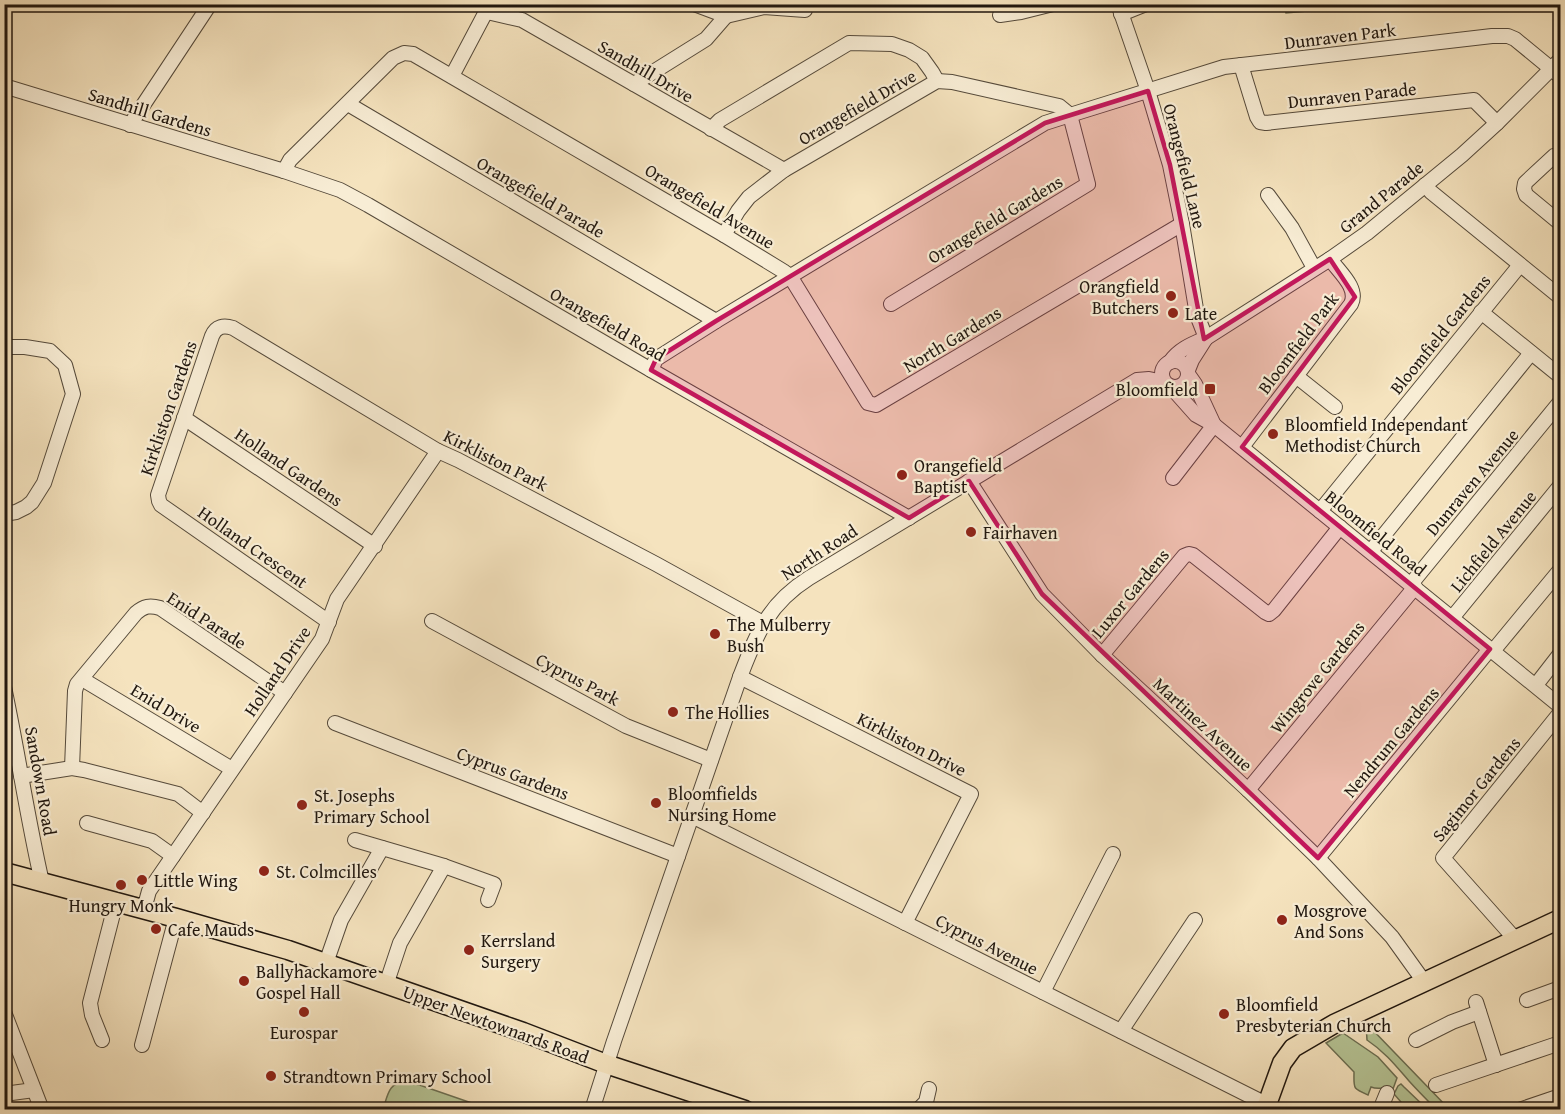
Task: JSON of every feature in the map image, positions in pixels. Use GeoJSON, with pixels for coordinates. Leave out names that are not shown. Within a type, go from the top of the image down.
{"type":"FeatureCollection","features":[{"type":"Feature","properties":{"kind":"main road","name":"Upper Newtownards Road"},"geometry":{"type":"LineString","coordinates":[[4,872],[262,942],[523,1032],[606,1064],[745,1110]]}},
{"type":"Feature","properties":{"kind":"main road"},"geometry":{"type":"LineString","coordinates":[[1266,1107],[1282,1063],[1293,1048],[1334,1024],[1560,920]]}},
{"type":"Feature","properties":{"kind":"street"},"geometry":{"type":"LineString","coordinates":[[130,125],[210,4]]}},
{"type":"Feature","properties":{"kind":"street"},"geometry":{"type":"LineString","coordinates":[[694,4],[726,16],[764,7],[805,10]]}},
{"type":"Feature","properties":{"kind":"street"},"geometry":{"type":"LineString","coordinates":[[1000,15],[1053,4]]}},
{"type":"Feature","properties":{"kind":"street"},"geometry":{"type":"LineString","coordinates":[[1120,9],[1146,4]]}},
{"type":"Feature","properties":{"kind":"street","name":"Sandhill Drive"},"geometry":{"type":"LineString","coordinates":[[452,76],[488,8],[522,20],[784,171]]}},
{"type":"Feature","properties":{"kind":"street","name":"Orangefield Lane"},"geometry":{"type":"LineString","coordinates":[[1120,9],[1170,165],[1197,315],[1206,338]]}},
{"type":"Feature","properties":{"kind":"street"},"geometry":{"type":"LineString","coordinates":[[634,84],[706,39],[726,16]]}},
{"type":"Feature","properties":{"kind":"street","name":"Dunraven Park"},"geometry":{"type":"LineString","coordinates":[[1148,91],[1224,67],[1501,36],[1515,39],[1558,68]]}},
{"type":"Feature","properties":{"kind":"street"},"geometry":{"type":"LineString","coordinates":[[711,129],[720,120],[849,43],[892,44],[909,50],[922,58],[937,81]]}},
{"type":"Feature","properties":{"kind":"street","name":"Orangefield Avenue"},"geometry":{"type":"LineString","coordinates":[[284,171],[290,160],[393,58],[404,53],[413,54],[724,235],[790,276]]}},
{"type":"Feature","properties":{"kind":"street","name":"Dunraven Parade"},"geometry":{"type":"LineString","coordinates":[[1241,65],[1260,122],[1278,122],[1474,100],[1497,123]]}},
{"type":"Feature","properties":{"kind":"street","name":"Grand Parade"},"geometry":{"type":"LineString","coordinates":[[1137,380],[1148,371],[1168,363],[1175,354],[1206,338],[1367,233],[1462,155],[1558,68]]}},
{"type":"Feature","properties":{"kind":"street","name":"Orangefield Drive"},"geometry":{"type":"LineString","coordinates":[[724,235],[749,197],[784,171],[937,81],[952,82],[1059,106],[1070,115]]}},
{"type":"Feature","properties":{"kind":"street","name":"Sandhill Gardens"},"geometry":{"type":"LineString","coordinates":[[4,86],[284,171]]}},
{"type":"Feature","properties":{"kind":"street"},"geometry":{"type":"LineString","coordinates":[[651,370],[656,359],[716,321],[1045,123],[1148,91]]}},
{"type":"Feature","properties":{"kind":"street","name":"Orangefield Parade"},"geometry":{"type":"LineString","coordinates":[[348,104],[716,321]]}},
{"type":"Feature","properties":{"kind":"street","name":"Orangefield Gardens"},"geometry":{"type":"LineString","coordinates":[[891,304],[1088,184],[1070,115]]}},
{"type":"Feature","properties":{"kind":"street"},"geometry":{"type":"LineString","coordinates":[[1560,155],[1554,156],[1525,183],[1524,189],[1526,195],[1560,223]]}},
{"type":"Feature","properties":{"kind":"street","name":"Orangefield Road"},"geometry":{"type":"LineString","coordinates":[[284,171],[340,190],[368,205],[909,518]]}},
{"type":"Feature","properties":{"kind":"street"},"geometry":{"type":"LineString","coordinates":[[1425,185],[1560,297]]}},
{"type":"Feature","properties":{"kind":"street"},"geometry":{"type":"LineString","coordinates":[[1268,195],[1292,228],[1314,268]]}},
{"type":"Feature","properties":{"kind":"street","name":"North Gardens"},"geometry":{"type":"LineString","coordinates":[[790,276],[868,403],[876,405],[1182,224]]}},
{"type":"Feature","properties":{"kind":"street","name":"Bloomfield Park"},"geometry":{"type":"LineString","coordinates":[[1242,447],[1355,297],[1353,289],[1330,259]]}},
{"type":"Feature","properties":{"kind":"street","name":"Bloomfield Gardens"},"geometry":{"type":"LineString","coordinates":[[1320,511],[1520,265]]}},
{"type":"Feature","properties":{"kind":"street"},"geometry":{"type":"LineString","coordinates":[[1481,312],[1560,376]]}},
{"type":"Feature","properties":{"kind":"street","name":"Kirkliston Park"},"geometry":{"type":"LineString","coordinates":[[216,329],[233,328],[438,452],[501,482],[763,622]]}},
{"type":"Feature","properties":{"kind":"street","name":"Kirkliston Gardens"},"geometry":{"type":"LineString","coordinates":[[159,501],[158,495],[216,329]]}},
{"type":"Feature","properties":{"kind":"street","name":"Grand Parade"},"geometry":{"type":"LineString","coordinates":[[1188,372],[1192,360],[1206,338]]}},
{"type":"Feature","properties":{"kind":"street"},"geometry":{"type":"LineString","coordinates":[[4,347],[25,347],[50,351],[65,365],[73,394],[44,483],[26,507],[4,514]]}},
{"type":"Feature","properties":{"kind":"street"},"geometry":{"type":"LineString","coordinates":[[1371,551],[1532,353]]}},
{"type":"Feature","properties":{"kind":"street"},"geometry":{"type":"LineString","coordinates":[[1168,385],[1161,373],[1168,363],[1183,364],[1196,384],[1214,425],[1173,478]]}},
{"type":"Feature","properties":{"kind":"street"},"geometry":{"type":"LineString","coordinates":[[1137,380],[1149,379],[1176,388],[1186,382],[1188,372]]}},
{"type":"Feature","properties":{"kind":"street"},"geometry":{"type":"LineString","coordinates":[[1296,376],[1335,406]]}},
{"type":"Feature","properties":{"kind":"street","name":"North Road"},"geometry":{"type":"LineString","coordinates":[[592,1110],[740,677],[756,634],[763,622],[795,587],[1137,380]]}},
{"type":"Feature","properties":{"kind":"street","name":"Bloomfield Road"},"geometry":{"type":"LineString","coordinates":[[1168,385],[1196,415],[1214,425],[1242,447],[1560,706]]}},
{"type":"Feature","properties":{"kind":"street","name":"Dunraven Avenue"},"geometry":{"type":"LineString","coordinates":[[1413,586],[1560,402]]}},
{"type":"Feature","properties":{"kind":"street","name":"Holland Gardens"},"geometry":{"type":"LineString","coordinates":[[184,418],[375,546]]}},
{"type":"Feature","properties":{"kind":"street","name":"Holland Drive"},"geometry":{"type":"LineString","coordinates":[[144,909],[149,891],[322,639],[337,599],[438,452]]}},
{"type":"Feature","properties":{"kind":"street","name":"Martinez Avenue"},"geometry":{"type":"LineString","coordinates":[[969,481],[1042,594],[1102,655],[1318,858],[1392,936],[1425,983]]}},
{"type":"Feature","properties":{"kind":"street","name":"Lichfield Avenue"},"geometry":{"type":"LineString","coordinates":[[1452,618],[1560,486]]}},
{"type":"Feature","properties":{"kind":"street","name":"Holland Crescent"},"geometry":{"type":"LineString","coordinates":[[159,501],[161,505],[329,622]]}},
{"type":"Feature","properties":{"kind":"street","name":"Luxor Gardens"},"geometry":{"type":"LineString","coordinates":[[1102,655],[1184,556],[1193,555],[1269,614],[1340,527]]}},
{"type":"Feature","properties":{"kind":"street","name":"Nendrum Gardens"},"geometry":{"type":"LineString","coordinates":[[1318,858],[1560,570]]}},
{"type":"Feature","properties":{"kind":"street","name":"Wingrove Gardens"},"geometry":{"type":"LineString","coordinates":[[1248,790],[1413,586]]}},
{"type":"Feature","properties":{"kind":"street","name":"Enid Parade"},"geometry":{"type":"LineString","coordinates":[[72,768],[77,684],[141,608],[154,606],[160,608],[285,693]]}},
{"type":"Feature","properties":{"kind":"street","name":"Cyprus Park"},"geometry":{"type":"LineString","coordinates":[[432,621],[626,726],[711,760]]}},
{"type":"Feature","properties":{"kind":"street"},"geometry":{"type":"LineString","coordinates":[[1536,685],[1560,654]]}},
{"type":"Feature","properties":{"kind":"street","name":"Kirkliston Drive"},"geometry":{"type":"LineString","coordinates":[[740,677],[971,794],[905,923]]}},
{"type":"Feature","properties":{"kind":"street","name":"Enid Drive"},"geometry":{"type":"LineString","coordinates":[[82,679],[232,769]]}},
{"type":"Feature","properties":{"kind":"street","name":"Sandown Road"},"geometry":{"type":"LineString","coordinates":[[4,687],[10,743],[21,776],[42,882]]}},
{"type":"Feature","properties":{"kind":"street","name":"Sagimor Gardens"},"geometry":{"type":"LineString","coordinates":[[1516,940],[1443,858],[1560,713]]}},
{"type":"Feature","properties":{"kind":"street","name":"Cyprus Gardens"},"geometry":{"type":"LineString","coordinates":[[335,723],[678,856]]}},
{"type":"Feature","properties":{"kind":"street"},"geometry":{"type":"LineString","coordinates":[[21,776],[72,768],[104,774],[178,794],[203,813]]}},
{"type":"Feature","properties":{"kind":"street","name":"Cyprus Avenue"},"geometry":{"type":"LineString","coordinates":[[692,816],[1121,1031],[1266,1107]]}},
{"type":"Feature","properties":{"kind":"street"},"geometry":{"type":"LineString","coordinates":[[87,823],[152,841],[173,856]]}},
{"type":"Feature","properties":{"kind":"street"},"geometry":{"type":"LineString","coordinates":[[355,840],[444,866],[494,884],[488,900]]}},
{"type":"Feature","properties":{"kind":"street"},"geometry":{"type":"LineString","coordinates":[[326,963],[341,920],[382,848]]}},
{"type":"Feature","properties":{"kind":"street"},"geometry":{"type":"LineString","coordinates":[[1043,992],[1113,854]]}},
{"type":"Feature","properties":{"kind":"street"},"geometry":{"type":"LineString","coordinates":[[386,985],[400,942],[444,866]]}},
{"type":"Feature","properties":{"kind":"street"},"geometry":{"type":"LineString","coordinates":[[102,1040],[91,1008],[91,999],[116,902]]}},
{"type":"Feature","properties":{"kind":"street"},"geometry":{"type":"LineString","coordinates":[[142,1045],[176,918]]}},
{"type":"Feature","properties":{"kind":"street"},"geometry":{"type":"LineString","coordinates":[[1121,1031],[1195,920]]}},
{"type":"Feature","properties":{"kind":"street"},"geometry":{"type":"LineString","coordinates":[[1527,1000],[1560,988]]}},
{"type":"Feature","properties":{"kind":"street"},"geometry":{"type":"LineString","coordinates":[[1416,1040],[1478,1007],[1496,1065]]}},
{"type":"Feature","properties":{"kind":"street"},"geometry":{"type":"LineString","coordinates":[[4,1012],[42,1110]]}},
{"type":"Feature","properties":{"kind":"street"},"geometry":{"type":"LineString","coordinates":[[1436,1085],[1560,1043]]}},
{"type":"Feature","properties":{"kind":"street"},"geometry":{"type":"LineString","coordinates":[[918,1110],[926,1102],[929,1089]]}},
{"type":"Feature","properties":{"kind":"street"},"geometry":{"type":"LineString","coordinates":[[4,1094],[34,1090]]}},
{"type":"Feature","properties":{"kind":"street"},"geometry":{"type":"LineString","coordinates":[[1380,1110],[1387,1093]]}},
{"type":"Feature","properties":{"kind":"street"},"geometry":{"type":"LineString","coordinates":[[1519,1110],[1560,1096]]}},
{"type":"Feature","properties":{"kind":"highlighted area"},"geometry":{"type":"Polygon","coordinates":[[[1148,91],[1170,165],[1204,339],[1330,259],[1355,297],[1242,447],[1490,649],[1318,858],[1042,594],[969,481],[909,518],[651,370],[656,359],[716,321],[1045,123],[1148,91]]]}},
{"type":"Feature","properties":{"kind":"green space"},"geometry":{"type":"Polygon","coordinates":[[[1285,4],[1375,5],[1286,13],[1285,4]]]}},
{"type":"Feature","properties":{"kind":"green space"},"geometry":{"type":"Polygon","coordinates":[[[1366,1023],[1449,1109],[1436,1109],[1390,1059],[1367,1040],[1366,1023]]]}},
{"type":"Feature","properties":{"kind":"green space"},"geometry":{"type":"Polygon","coordinates":[[[1343,1033],[1378,1057],[1397,1078],[1393,1089],[1371,1087],[1368,1095],[1357,1089],[1354,1085],[1354,1072],[1326,1043],[1343,1033]]]}},
{"type":"Feature","properties":{"kind":"green space"},"geometry":{"type":"Polygon","coordinates":[[[408,1081],[489,1109],[383,1109],[392,1087],[400,1082],[408,1081]]]}},
{"type":"Feature","properties":{"kind":"green space"},"geometry":{"type":"Polygon","coordinates":[[[1401,1084],[1427,1109],[1407,1109],[1394,1094],[1401,1084]]]}},
{"type":"Feature","properties":{"kind":"place","name":"Orangfield Butchers"},"geometry":{"type":"Point","coordinates":[1171,296]}},
{"type":"Feature","properties":{"kind":"place","name":"Late"},"geometry":{"type":"Point","coordinates":[1173,313]}},
{"type":"Feature","properties":{"kind":"place","name":"Bloomfield"},"geometry":{"type":"Point","coordinates":[1210,389]}},
{"type":"Feature","properties":{"kind":"place","name":"Bloomfield Independant Methodist Church"},"geometry":{"type":"Point","coordinates":[1273,434]}},
{"type":"Feature","properties":{"kind":"place","name":"Orangefield Baptist"},"geometry":{"type":"Point","coordinates":[902,475]}},
{"type":"Feature","properties":{"kind":"place","name":"Fairhaven"},"geometry":{"type":"Point","coordinates":[971,532]}},
{"type":"Feature","properties":{"kind":"place","name":"The Mulberry Bush"},"geometry":{"type":"Point","coordinates":[715,634]}},
{"type":"Feature","properties":{"kind":"place","name":"The Hollies"},"geometry":{"type":"Point","coordinates":[673,712]}},
{"type":"Feature","properties":{"kind":"place","name":"Bloomfields Nursing Home"},"geometry":{"type":"Point","coordinates":[656,803]}},
{"type":"Feature","properties":{"kind":"place","name":"St. Josephs Primary School"},"geometry":{"type":"Point","coordinates":[302,805]}},
{"type":"Feature","properties":{"kind":"place","name":"St. Colmcilles"},"geometry":{"type":"Point","coordinates":[264,871]}},
{"type":"Feature","properties":{"kind":"place","name":"Little Wing"},"geometry":{"type":"Point","coordinates":[142,880]}},
{"type":"Feature","properties":{"kind":"place","name":"Hungry Monk"},"geometry":{"type":"Point","coordinates":[121,885]}},
{"type":"Feature","properties":{"kind":"place","name":"Mosgrove And Sons"},"geometry":{"type":"Point","coordinates":[1282,920]}},
{"type":"Feature","properties":{"kind":"place","name":"Cafe Mauds"},"geometry":{"type":"Point","coordinates":[156,929]}},
{"type":"Feature","properties":{"kind":"place","name":"Kerrsland Surgery"},"geometry":{"type":"Point","coordinates":[469,950]}},
{"type":"Feature","properties":{"kind":"place","name":"Ballyhackamore Gospel Hall"},"geometry":{"type":"Point","coordinates":[244,981]}},
{"type":"Feature","properties":{"kind":"place","name":"Eurospar"},"geometry":{"type":"Point","coordinates":[304,1012]}},
{"type":"Feature","properties":{"kind":"place","name":"Bloomfield Presbyterian Church"},"geometry":{"type":"Point","coordinates":[1224,1014]}},
{"type":"Feature","properties":{"kind":"place","name":"Strandtown Primary School"},"geometry":{"type":"Point","coordinates":[271,1076]}}]}
